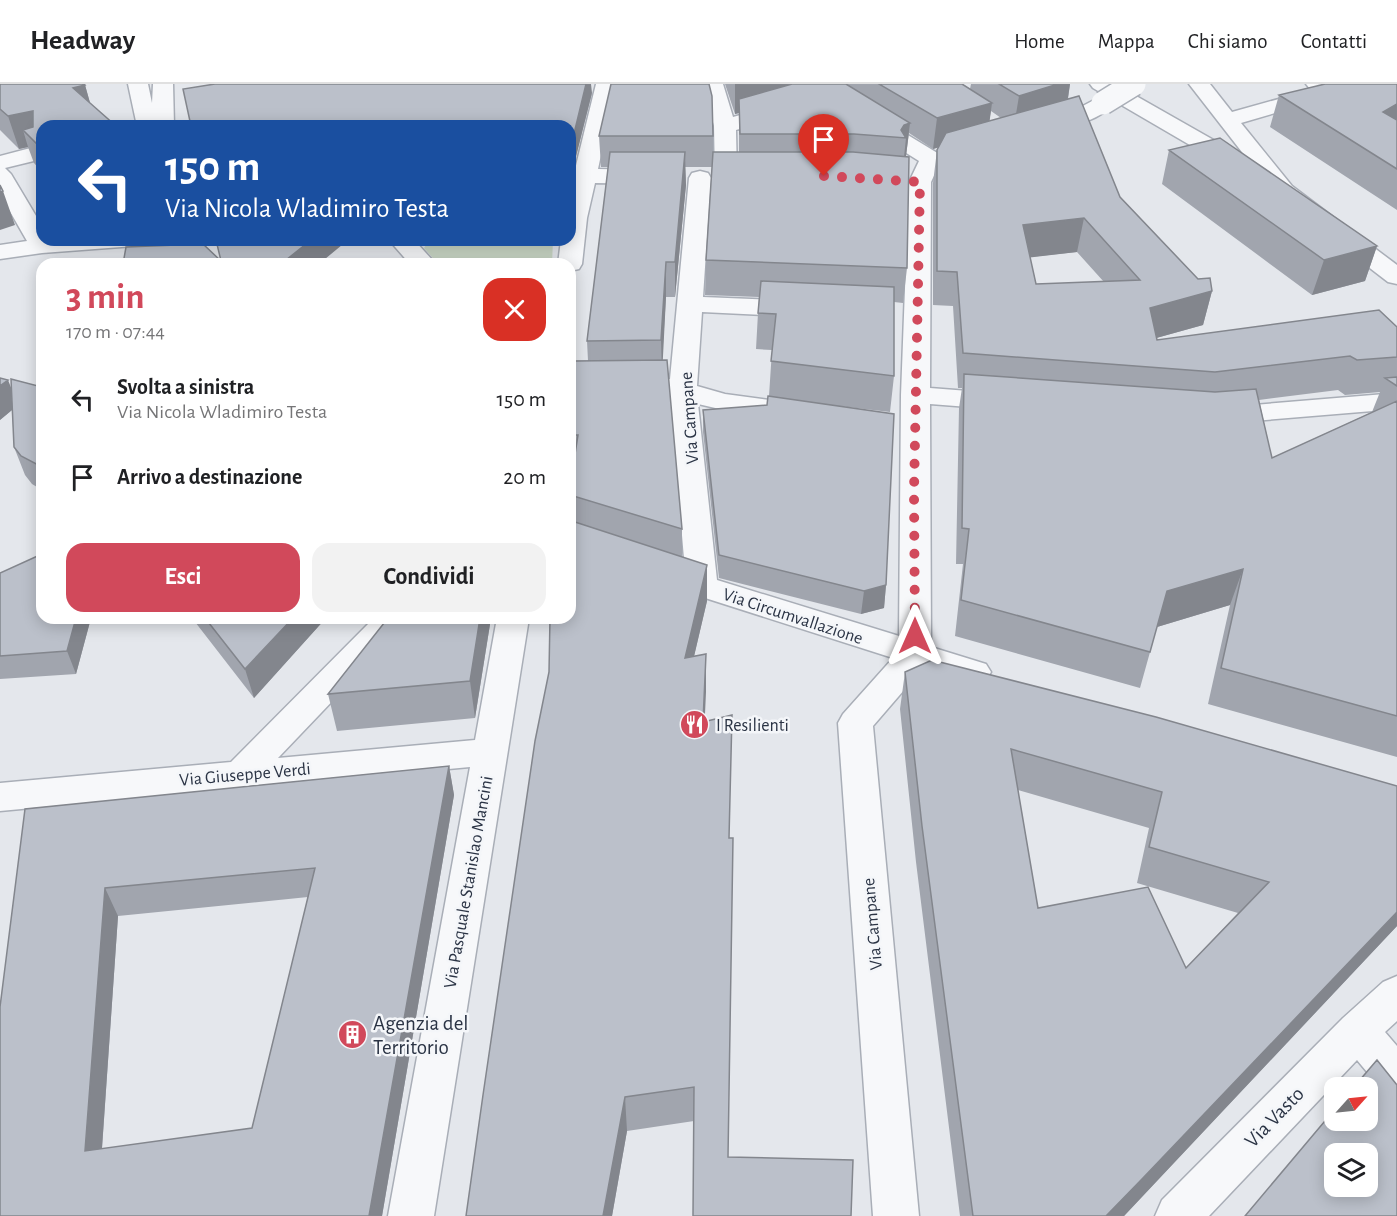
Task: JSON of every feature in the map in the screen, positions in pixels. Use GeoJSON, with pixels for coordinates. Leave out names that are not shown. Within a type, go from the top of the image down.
{"type":"FeatureCollection","features":[{"type":"Feature","properties":{"kind":"street"},"geometry":{"type":"LineString","coordinates":[[138,84],[148,120]]}},
{"type":"Feature","properties":{"kind":"street"},"geometry":{"type":"LineString","coordinates":[[151,120],[163,84]]}},
{"type":"Feature","properties":{"kind":"street"},"geometry":{"type":"LineString","coordinates":[[576,208],[586,176],[606,84]]}},
{"type":"Feature","properties":{"kind":"street"},"geometry":{"type":"LineString","coordinates":[[586,176],[737,177],[713,84]]}},
{"type":"Feature","properties":{"kind":"street"},"geometry":{"type":"LineString","coordinates":[[810,84],[829,96],[914,172]]}},
{"type":"Feature","properties":{"kind":"street"},"geometry":{"type":"LineString","coordinates":[[1022,133],[1084,114],[1102,94],[1134,84]]}},
{"type":"Feature","properties":{"kind":"street"},"geometry":{"type":"LineString","coordinates":[[1199,84],[1284,190]]}},
{"type":"Feature","properties":{"kind":"street"},"geometry":{"type":"LineString","coordinates":[[1228,120],[1330,91],[1316,84]]}},
{"type":"Feature","properties":{"kind":"street"},"geometry":{"type":"LineString","coordinates":[[1102,94],[1284,190],[1397,277]]}},
{"type":"Feature","properties":{"kind":"street"},"geometry":{"type":"LineString","coordinates":[[725,126],[829,96]]}},
{"type":"Feature","properties":{"kind":"street"},"geometry":{"type":"LineString","coordinates":[[914,172],[954,152]]}},
{"type":"Feature","properties":{"kind":"street"},"geometry":{"type":"LineString","coordinates":[[0,163],[36,154]]}},
{"type":"Feature","properties":{"kind":"street"},"geometry":{"type":"LineString","coordinates":[[914,172],[905,313],[915,395],[903,425],[915,655]]}},
{"type":"Feature","properties":{"kind":"street"},"geometry":{"type":"LineString","coordinates":[[0,174],[36,236]]}},
{"type":"Feature","properties":{"kind":"street","name":"Via Campane"},"geometry":{"type":"LineString","coordinates":[[700,178],[684,386],[702,586]]}},
{"type":"Feature","properties":{"kind":"street"},"geometry":{"type":"LineString","coordinates":[[0,252],[42,246]]}},
{"type":"Feature","properties":{"kind":"street"},"geometry":{"type":"LineString","coordinates":[[407,246],[418,258]]}},
{"type":"Feature","properties":{"kind":"street"},"geometry":{"type":"LineString","coordinates":[[690,304],[825,310]]}},
{"type":"Feature","properties":{"kind":"street"},"geometry":{"type":"LineString","coordinates":[[637,387],[671,386],[724,402],[820,414]]}},
{"type":"Feature","properties":{"kind":"street"},"geometry":{"type":"LineString","coordinates":[[915,395],[1031,404]]}},
{"type":"Feature","properties":{"kind":"street"},"geometry":{"type":"LineString","coordinates":[[1194,416],[1397,401]]}},
{"type":"Feature","properties":{"kind":"street","name":"Via Circumvallazione"},"geometry":{"type":"LineString","coordinates":[[644,567],[915,655],[1005,681]]}},
{"type":"Feature","properties":{"kind":"street"},"geometry":{"type":"LineString","coordinates":[[241,774],[387,624]]}},
{"type":"Feature","properties":{"kind":"street","name":"Via Pasquale Stanislao Mancini"},"geometry":{"type":"LineString","coordinates":[[411,1216],[512,624]]}},
{"type":"Feature","properties":{"kind":"street","name":"Via Campane"},"geometry":{"type":"LineString","coordinates":[[896,1216],[855,723],[915,655]]}},
{"type":"Feature","properties":{"kind":"street","name":"Via Giuseppe Verdi"},"geometry":{"type":"LineString","coordinates":[[0,797],[490,752]]}},
{"type":"Feature","properties":{"kind":"street","name":"Via Vasto"},"geometry":{"type":"LineString","coordinates":[[1178,1216],[1397,994]]}},
{"type":"Feature","properties":{"kind":"street"},"geometry":{"type":"LineString","coordinates":[[1358,1031],[1397,1076]]}},
{"type":"Feature","properties":{"kind":"green space"},"geometry":{"type":"Polygon","coordinates":[[[425,246],[553,246],[552,258],[433,258],[424,248],[425,246]]]}},
{"type":"Feature","properties":{"kind":"building"},"geometry":{"type":"Polygon","coordinates":[[[0,84],[84,84],[73,88],[109,120],[36,120],[36,143],[23,130],[33,127],[33,111],[8,116],[0,109],[0,84]]]}},
{"type":"Feature","properties":{"kind":"building"},"geometry":{"type":"Polygon","coordinates":[[[215,84],[586,84],[576,125],[576,120],[190,120],[183,89],[215,84]]]}},
{"type":"Feature","properties":{"kind":"building"},"geometry":{"type":"Polygon","coordinates":[[[611,84],[709,84],[712,96],[713,136],[599,136],[611,84]]]}},
{"type":"Feature","properties":{"kind":"building"},"geometry":{"type":"Polygon","coordinates":[[[792,84],[846,84],[910,123],[904,125],[901,130],[906,138],[854,134],[740,134],[739,99],[792,84]]]}},
{"type":"Feature","properties":{"kind":"building"},"geometry":{"type":"Polygon","coordinates":[[[879,84],[962,84],[992,103],[937,118],[879,84]]]}},
{"type":"Feature","properties":{"kind":"building"},"geometry":{"type":"Polygon","coordinates":[[[999,84],[1058,84],[1019,96],[999,84]]]}},
{"type":"Feature","properties":{"kind":"building"},"geometry":{"type":"Polygon","coordinates":[[[1325,84],[1397,84],[1397,104],[1383,112],[1397,120],[1397,169],[1279,95],[1325,84]]]}},
{"type":"Feature","properties":{"kind":"building"},"geometry":{"type":"Polygon","coordinates":[[[1079,96],[1120,197],[1198,279],[1210,278],[1212,291],[1150,308],[1157,340],[1379,310],[1397,327],[1397,357],[1357,360],[1350,356],[1215,372],[963,353],[957,272],[937,271],[937,150],[946,133],[1079,96]],[[1084,218],[1023,225],[1036,284],[1140,280],[1084,218]]]}},
{"type":"Feature","properties":{"kind":"building"},"geometry":{"type":"Polygon","coordinates":[[[1220,138],[1377,246],[1324,260],[1169,150],[1220,138]]]}},
{"type":"Feature","properties":{"kind":"building"},"geometry":{"type":"Polygon","coordinates":[[[610,152],[685,152],[675,262],[666,262],[661,340],[587,341],[610,152]]]}},
{"type":"Feature","properties":{"kind":"building"},"geometry":{"type":"Polygon","coordinates":[[[713,152],[853,152],[909,157],[907,268],[706,260],[713,152]]]}},
{"type":"Feature","properties":{"kind":"building"},"geometry":{"type":"Polygon","coordinates":[[[205,246],[218,258],[124,258],[126,247],[205,246]]]}},
{"type":"Feature","properties":{"kind":"building"},"geometry":{"type":"Polygon","coordinates":[[[217,246],[304,246],[288,258],[220,258],[217,246]]]}},
{"type":"Feature","properties":{"kind":"building"},"geometry":{"type":"Polygon","coordinates":[[[761,281],[894,287],[894,376],[771,361],[776,314],[758,313],[761,281]]]}},
{"type":"Feature","properties":{"kind":"building"},"geometry":{"type":"Polygon","coordinates":[[[667,360],[682,529],[576,497],[578,435],[576,435],[576,361],[667,360]]]}},
{"type":"Feature","properties":{"kind":"building"},"geometry":{"type":"Polygon","coordinates":[[[964,374],[1215,392],[1256,389],[1272,458],[1397,401],[1397,716],[1221,668],[1243,569],[1167,591],[1150,652],[961,600],[969,529],[962,528],[964,374]]]}},
{"type":"Feature","properties":{"kind":"building"},"geometry":{"type":"Polygon","coordinates":[[[1397,377],[1397,386],[1385,378],[1397,377]]]}},
{"type":"Feature","properties":{"kind":"building"},"geometry":{"type":"Polygon","coordinates":[[[0,378],[8,380],[0,386],[0,378]]]}},
{"type":"Feature","properties":{"kind":"building"},"geometry":{"type":"Polygon","coordinates":[[[11,379],[36,385],[36,464],[21,456],[14,447],[11,379]]]}},
{"type":"Feature","properties":{"kind":"building"},"geometry":{"type":"Polygon","coordinates":[[[768,396],[894,414],[886,585],[864,591],[719,555],[703,410],[767,405],[768,396]]]}},
{"type":"Feature","properties":{"kind":"building"},"geometry":{"type":"Polygon","coordinates":[[[576,522],[707,565],[685,658],[706,654],[703,722],[732,715],[729,838],[733,838],[728,1157],[853,1160],[851,1216],[693,1216],[694,1087],[625,1097],[603,1216],[466,1216],[535,741],[549,672],[550,624],[576,624],[576,522]]]}},
{"type":"Feature","properties":{"kind":"building"},"geometry":{"type":"Polygon","coordinates":[[[36,557],[36,624],[74,624],[67,651],[0,656],[0,573],[36,557]]]}},
{"type":"Feature","properties":{"kind":"building"},"geometry":{"type":"Polygon","coordinates":[[[210,624],[287,624],[245,669],[210,624]]]}},
{"type":"Feature","properties":{"kind":"building"},"geometry":{"type":"Polygon","coordinates":[[[383,624],[479,624],[470,681],[328,694],[383,624]]]}},
{"type":"Feature","properties":{"kind":"building"},"geometry":{"type":"Polygon","coordinates":[[[932,660],[1156,717],[1397,786],[1397,912],[1106,1216],[973,1216],[922,826],[905,672],[932,660]],[[1011,749],[1038,908],[1148,887],[1186,968],[1269,882],[1149,847],[1162,792],[1011,749]]]}},
{"type":"Feature","properties":{"kind":"building","name":"Agenzia del Territorio"},"geometry":{"type":"Polygon","coordinates":[[[449,766],[369,1216],[0,1216],[0,1007],[25,809],[449,766]],[[315,868],[105,888],[85,1151],[252,1128],[315,868]]]}},
{"type":"Feature","properties":{"kind":"building"},"geometry":{"type":"Polygon","coordinates":[[[1377,1060],[1397,1085],[1397,1216],[1245,1216],[1324,1122],[1324,1131],[1378,1131],[1378,1077],[1362,1077],[1377,1060]]]}},
{"type":"Feature","properties":{"kind":"place","name":"I Resilienti"},"geometry":{"type":"Point","coordinates":[695,725]}},
{"type":"Feature","properties":{"kind":"place","name":"Agenzia del Territorio"},"geometry":{"type":"Point","coordinates":[352,1035]}},
{"type":"Feature","properties":{"kind":"route"},"geometry":{"type":"LineString","coordinates":[[824,176],[920,182],[915,395],[915,636]]}}]}
